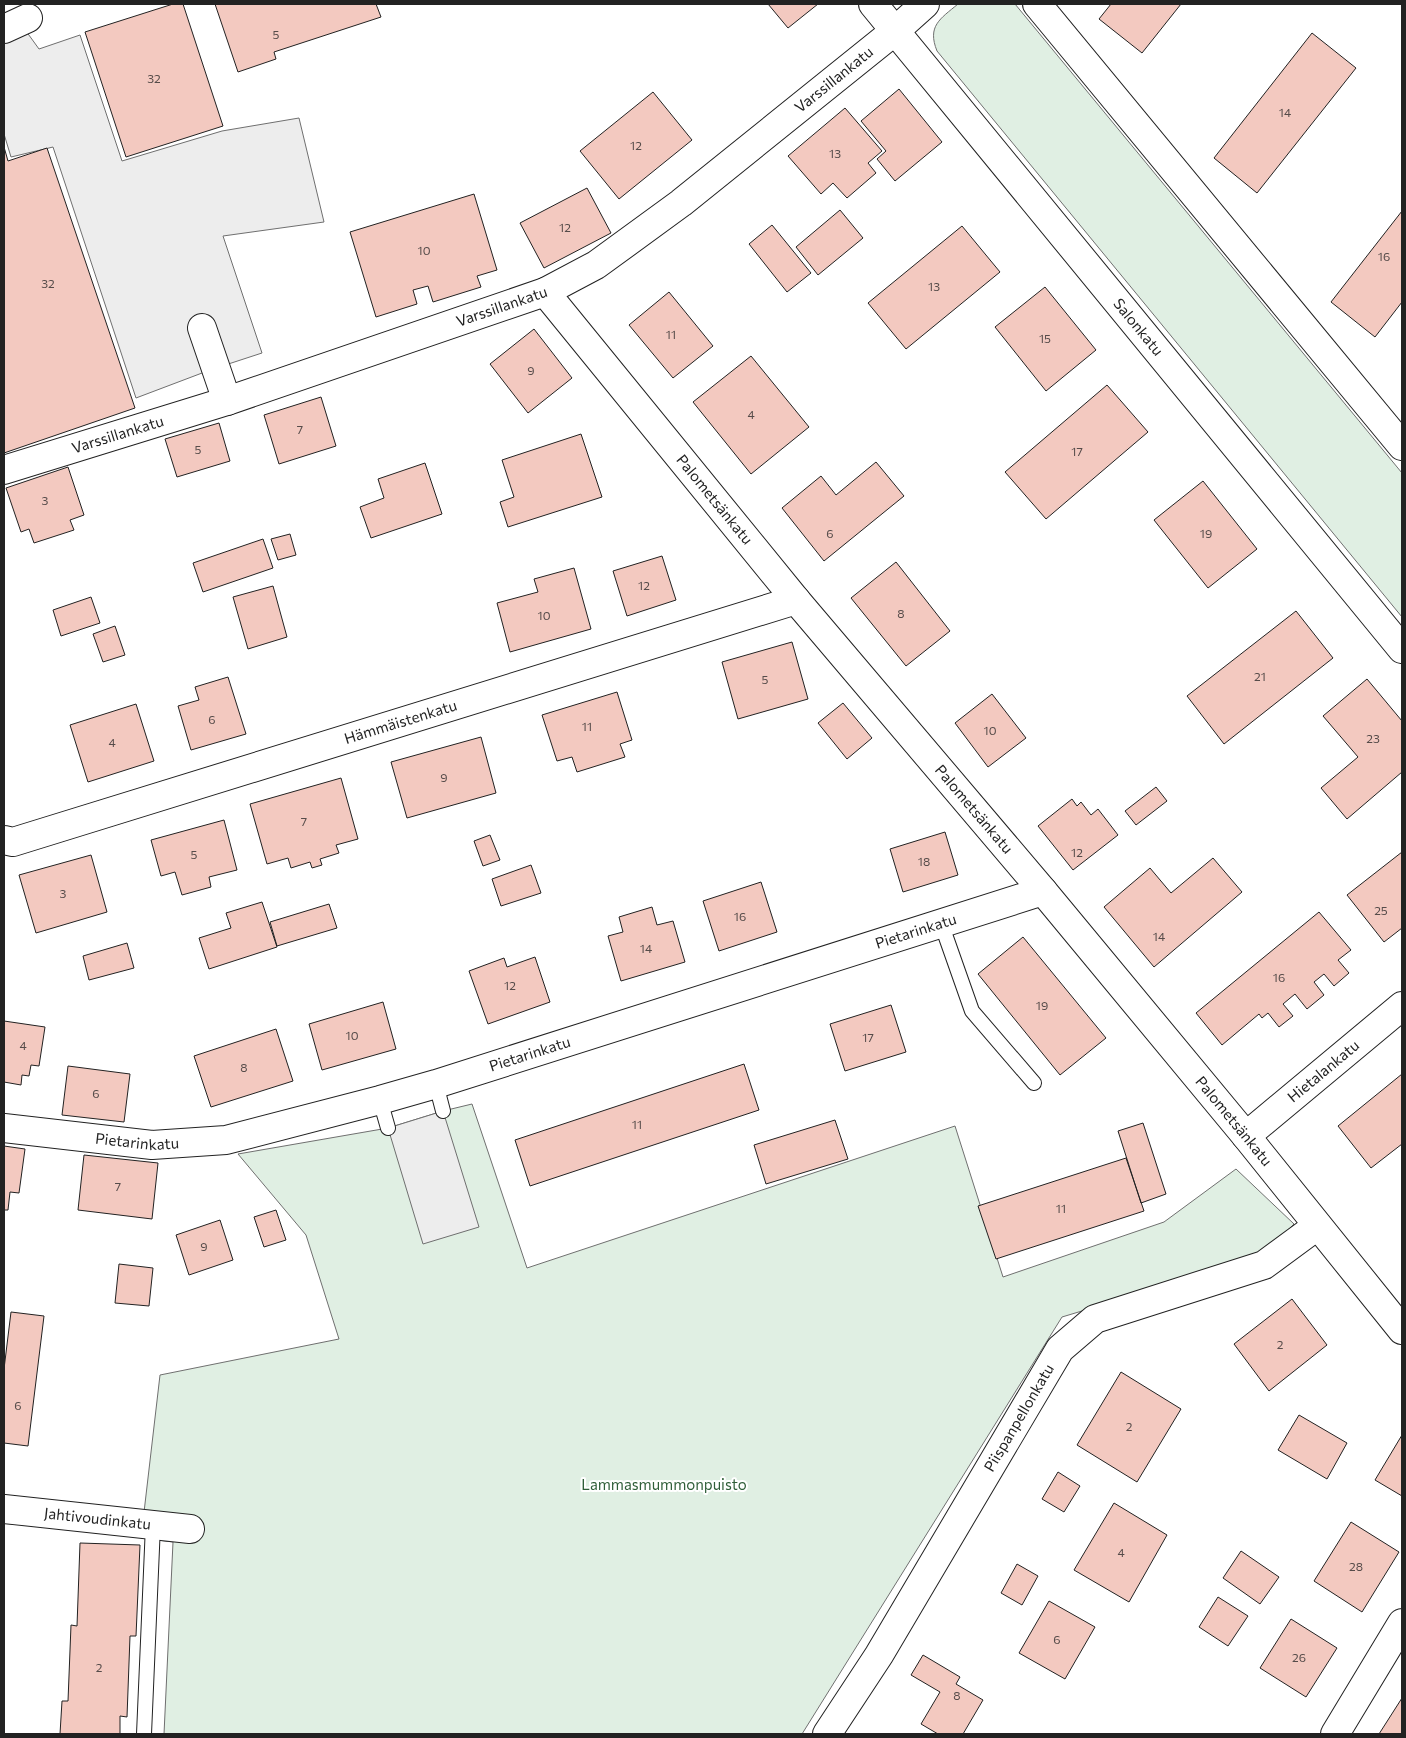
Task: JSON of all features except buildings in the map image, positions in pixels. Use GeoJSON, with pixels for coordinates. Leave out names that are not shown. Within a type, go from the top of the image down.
{"type":"FeatureCollection","features":[{"type":"Feature","properties":{"kind":"street","name":"Salonkatu"},"geometry":{"type":"LineString","coordinates":[[873,4],[1402,649]]}},
{"type":"Feature","properties":{"kind":"street","name":"Varssillankatu"},"geometry":{"type":"LineString","coordinates":[[4,470],[226,401],[545,292],[596,265],[681,204],[896,30],[925,4]]}},
{"type":"Feature","properties":{"kind":"street"},"geometry":{"type":"LineString","coordinates":[[1037,4],[1402,446]]}},
{"type":"Feature","properties":{"kind":"street","name":"Palometsänkatu"},"geometry":{"type":"LineString","coordinates":[[545,292],[796,600],[1043,891],[1246,1136],[1402,1330]]}},
{"type":"Feature","properties":{"kind":"street"},"geometry":{"type":"LineString","coordinates":[[202,328],[226,401]]}},
{"type":"Feature","properties":{"kind":"street","name":"Hämmäistenkatu"},"geometry":{"type":"LineString","coordinates":[[4,840],[13,842],[23,839],[796,600]]}},
{"type":"Feature","properties":{"kind":"street","name":"Pietarinkatu"},"geometry":{"type":"LineString","coordinates":[[4,1128],[152,1145],[226,1140],[436,1084],[1043,891]]}},
{"type":"Feature","properties":{"kind":"street","name":"Hietalankatu"},"geometry":{"type":"LineString","coordinates":[[1246,1136],[1402,1006]]}},
{"type":"Feature","properties":{"kind":"street","name":"Piispanpellonkatu"},"geometry":{"type":"LineString","coordinates":[[827,1734],[884,1646],[1060,1349],[1095,1318],[1264,1265],[1317,1226]]}},
{"type":"Feature","properties":{"kind":"street","name":"Jahtivoudinkatu"},"geometry":{"type":"LineString","coordinates":[[4,1509],[190,1529]]}},
{"type":"Feature","properties":{"kind":"street"},"geometry":{"type":"LineString","coordinates":[[1335,1734],[1402,1623]]}},
{"type":"Feature","properties":{"kind":"lane"},"geometry":{"type":"LineString","coordinates":[[941,923],[972,1011],[1034,1083]]}},
{"type":"Feature","properties":{"kind":"lane"},"geometry":{"type":"LineString","coordinates":[[436,1084],[443,1111]]}},
{"type":"Feature","properties":{"kind":"lane"},"geometry":{"type":"LineString","coordinates":[[380,1100],[388,1128]]}},
{"type":"Feature","properties":{"kind":"lane"},"geometry":{"type":"LineString","coordinates":[[144,1734],[153,1525]]}},
{"type":"Feature","properties":{"kind":"green space"},"geometry":{"type":"Polygon","coordinates":[[[958,4],[1015,4],[1402,473],[1402,617],[937,51],[934,35],[937,24],[958,4]]]}},
{"type":"Feature","properties":{"kind":"green space","name":"Lammasmummonpuisto"},"geometry":{"type":"Polygon","coordinates":[[[472,1104],[527,1268],[955,1126],[1003,1277],[1164,1222],[1236,1169],[1294,1224],[1261,1257],[1062,1317],[802,1734],[164,1734],[173,1542],[141,1538],[160,1375],[339,1339],[306,1235],[238,1154],[388,1128],[472,1104]]]}},
{"type":"Feature","properties":{"kind":"shaded area"},"geometry":{"type":"Polygon","coordinates":[[[26,31],[39,49],[80,35],[122,161],[222,131],[299,118],[324,222],[223,236],[262,353],[136,398],[53,147],[11,157],[4,134],[4,41],[26,31]]]}},
{"type":"Feature","properties":{"kind":"shaded area"},"geometry":{"type":"Polygon","coordinates":[[[443,1111],[479,1227],[423,1244],[388,1128],[443,1111]]]}}]}
